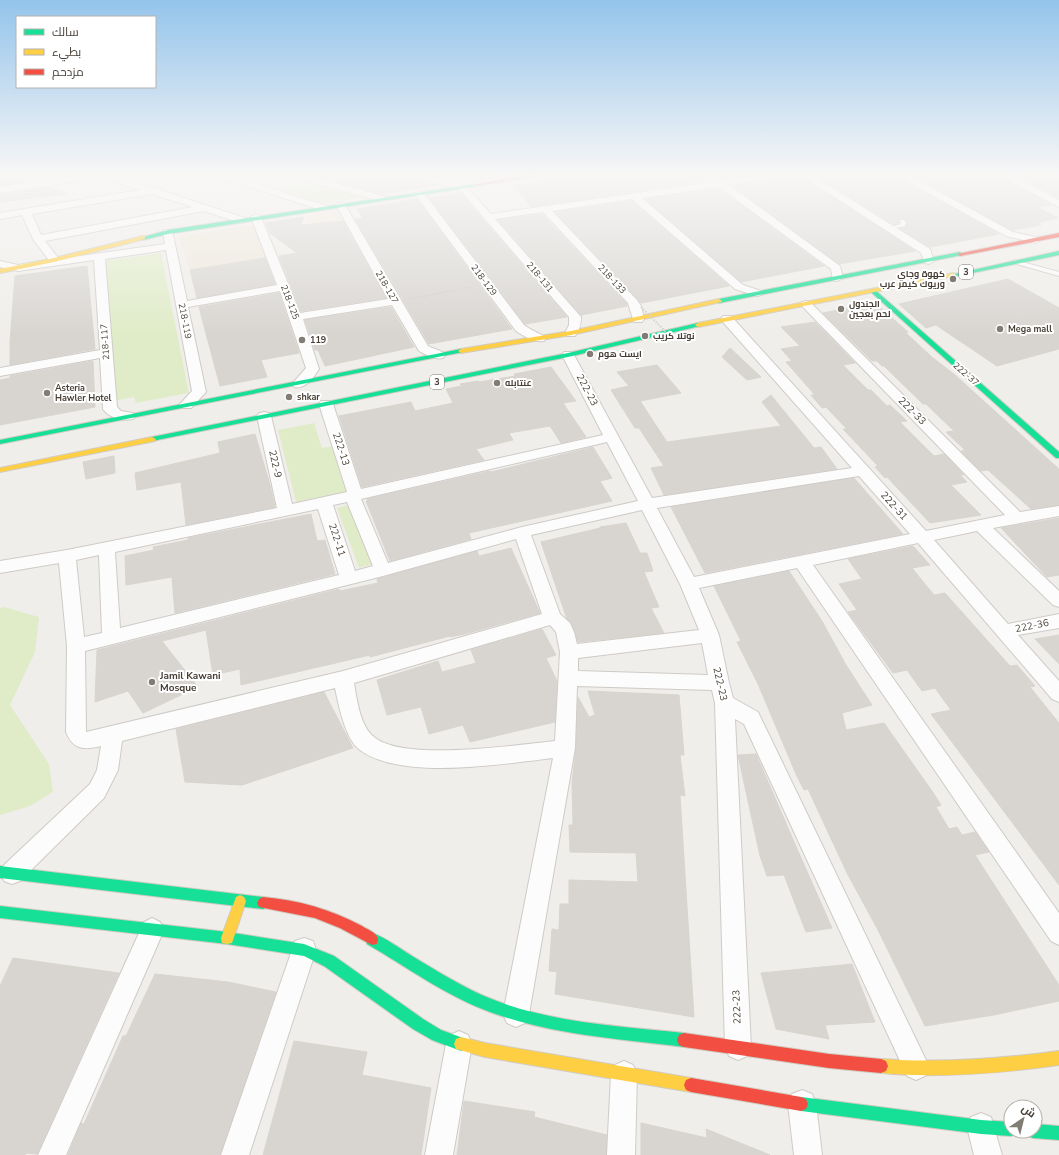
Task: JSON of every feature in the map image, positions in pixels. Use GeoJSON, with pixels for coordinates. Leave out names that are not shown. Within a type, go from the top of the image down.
{"type":"FeatureCollection","features":[{"type":"Feature","properties":{"kind":"main road"},"geometry":{"type":"LineString","coordinates":[[0,271],[54,260],[168,232],[193,228]]}},
{"type":"Feature","properties":{"kind":"main road","name":"3"},"geometry":{"type":"LineString","coordinates":[[0,442],[299,384],[439,355],[570,333],[755,294],[836,273],[927,256],[1036,240],[1059,235]]}},
{"type":"Feature","properties":{"kind":"main road","name":"3"},"geometry":{"type":"LineString","coordinates":[[0,470],[568,355],[727,319],[873,291],[1059,252]]}},
{"type":"Feature","properties":{"kind":"main road","name":"222-37"},"geometry":{"type":"LineString","coordinates":[[873,291],[1059,456]]}},
{"type":"Feature","properties":{"kind":"main road"},"geometry":{"type":"LineString","coordinates":[[755,294],[749,298],[749,302],[752,306],[767,312]]}},
{"type":"Feature","properties":{"kind":"main road"},"geometry":{"type":"LineString","coordinates":[[710,303],[725,308],[729,312],[730,316],[727,319]]}},
{"type":"Feature","properties":{"kind":"main road"},"geometry":{"type":"LineString","coordinates":[[6,872],[295,908],[329,917],[345,924],[465,993],[516,1014],[557,1023],[856,1064],[916,1067],[978,1067],[1038,1062],[1059,1058]]}},
{"type":"Feature","properties":{"kind":"main road"},"geometry":{"type":"LineString","coordinates":[[227,938],[240,901]]}},
{"type":"Feature","properties":{"kind":"main road"},"geometry":{"type":"LineString","coordinates":[[1,913],[227,938],[304,950],[329,961],[418,1024],[437,1035],[459,1044],[485,1050],[802,1104],[981,1127],[1003,1128]]}},
{"type":"Feature","properties":{"kind":"main road"},"geometry":{"type":"LineString","coordinates":[[1043,1132],[1059,1133]]}},
{"type":"Feature","properties":{"kind":"street"},"geometry":{"type":"LineString","coordinates":[[33,228],[38,239],[54,260]]}},
{"type":"Feature","properties":{"kind":"street"},"geometry":{"type":"LineString","coordinates":[[38,239],[98,228]]}},
{"type":"Feature","properties":{"kind":"street","name":"218-125"},"geometry":{"type":"LineString","coordinates":[[260,228],[296,317],[313,369],[299,384]]}},
{"type":"Feature","properties":{"kind":"street","name":"218-127"},"geometry":{"type":"LineString","coordinates":[[354,228],[423,348],[429,352],[439,355]]}},
{"type":"Feature","properties":{"kind":"street","name":"218-129"},"geometry":{"type":"LineString","coordinates":[[446,228],[520,328],[528,334],[540,338]]}},
{"type":"Feature","properties":{"kind":"street","name":"218-131"},"geometry":{"type":"LineString","coordinates":[[498,228],[575,318],[575,326],[570,333]]}},
{"type":"Feature","properties":{"kind":"street","name":"218-133"},"geometry":{"type":"LineString","coordinates":[[563,228],[633,302],[638,319]]}},
{"type":"Feature","properties":{"kind":"street"},"geometry":{"type":"LineString","coordinates":[[671,228],[739,287],[755,294]]}},
{"type":"Feature","properties":{"kind":"street"},"geometry":{"type":"LineString","coordinates":[[778,228],[836,273]]}},
{"type":"Feature","properties":{"kind":"street"},"geometry":{"type":"LineString","coordinates":[[890,228],[927,256]]}},
{"type":"Feature","properties":{"kind":"street"},"geometry":{"type":"LineString","coordinates":[[999,228],[1010,234],[1036,240]]}},
{"type":"Feature","properties":{"kind":"street","name":"218-119"},"geometry":{"type":"LineString","coordinates":[[168,232],[199,392],[186,405]]}},
{"type":"Feature","properties":{"kind":"street"},"geometry":{"type":"LineString","coordinates":[[0,264],[18,268],[170,246]]}},
{"type":"Feature","properties":{"kind":"street","name":"218-117"},"geometry":{"type":"LineString","coordinates":[[99,256],[110,409],[117,414],[128,416]]}},
{"type":"Feature","properties":{"kind":"street"},"geometry":{"type":"LineString","coordinates":[[182,305],[284,287]]}},
{"type":"Feature","properties":{"kind":"street"},"geometry":{"type":"LineString","coordinates":[[296,317],[395,301]]}},
{"type":"Feature","properties":{"kind":"street","name":"222-33"},"geometry":{"type":"LineString","coordinates":[[806,304],[1017,518]]}},
{"type":"Feature","properties":{"kind":"street","name":"222-31"},"geometry":{"type":"LineString","coordinates":[[727,319],[922,537],[1059,694]]}},
{"type":"Feature","properties":{"kind":"street"},"geometry":{"type":"LineString","coordinates":[[0,372],[106,354]]}},
{"type":"Feature","properties":{"kind":"street","name":"222-23"},"geometry":{"type":"LineString","coordinates":[[568,355],[689,584],[710,635],[722,693],[738,1047]]}},
{"type":"Feature","properties":{"kind":"street","name":"222-13"},"geometry":{"type":"LineString","coordinates":[[326,404],[354,495],[382,570]]}},
{"type":"Feature","properties":{"kind":"street","name":"222-9"},"geometry":{"type":"LineString","coordinates":[[264,416],[286,511]]}},
{"type":"Feature","properties":{"kind":"street"},"geometry":{"type":"LineString","coordinates":[[0,567],[67,556],[286,511],[612,437]]}},
{"type":"Feature","properties":{"kind":"street"},"geometry":{"type":"LineString","coordinates":[[76,646],[382,570],[522,532],[648,504],[862,471]]}},
{"type":"Feature","properties":{"kind":"street","name":"222-11"},"geometry":{"type":"LineString","coordinates":[[324,502],[349,578]]}},
{"type":"Feature","properties":{"kind":"street"},"geometry":{"type":"LineString","coordinates":[[689,584],[980,525],[1059,511]]}},
{"type":"Feature","properties":{"kind":"street"},"geometry":{"type":"LineString","coordinates":[[980,525],[1059,601]]}},
{"type":"Feature","properties":{"kind":"street"},"geometry":{"type":"LineString","coordinates":[[516,1014],[565,748],[569,652],[566,630],[560,623],[552,618],[522,532]]}},
{"type":"Feature","properties":{"kind":"street"},"geometry":{"type":"LineString","coordinates":[[107,548],[111,637]]}},
{"type":"Feature","properties":{"kind":"street"},"geometry":{"type":"LineString","coordinates":[[67,556],[76,646],[76,732],[78,737],[83,740],[91,740],[343,680],[552,618]]}},
{"type":"Feature","properties":{"kind":"street"},"geometry":{"type":"LineString","coordinates":[[801,561],[1059,933]]}},
{"type":"Feature","properties":{"kind":"street","name":"222-36"},"geometry":{"type":"LineString","coordinates":[[1004,631],[1059,621]]}},
{"type":"Feature","properties":{"kind":"street"},"geometry":{"type":"LineString","coordinates":[[569,652],[710,635]]}},
{"type":"Feature","properties":{"kind":"street"},"geometry":{"type":"LineString","coordinates":[[568,678],[722,693],[751,718],[916,1067]]}},
{"type":"Feature","properties":{"kind":"street"},"geometry":{"type":"LineString","coordinates":[[343,680],[356,728],[366,744],[383,754],[413,758],[452,759],[565,748]]}},
{"type":"Feature","properties":{"kind":"street"},"geometry":{"type":"LineString","coordinates":[[6,872],[97,791],[106,777],[110,766],[112,735]]}},
{"type":"Feature","properties":{"kind":"street"},"geometry":{"type":"LineString","coordinates":[[52,1155],[152,930]]}},
{"type":"Feature","properties":{"kind":"street"},"geometry":{"type":"LineString","coordinates":[[236,1155],[304,950]]}},
{"type":"Feature","properties":{"kind":"street"},"geometry":{"type":"LineString","coordinates":[[439,1155],[459,1044]]}},
{"type":"Feature","properties":{"kind":"street"},"geometry":{"type":"LineString","coordinates":[[621,1155],[624,1074]]}},
{"type":"Feature","properties":{"kind":"street"},"geometry":{"type":"LineString","coordinates":[[802,1104],[808,1155]]}},
{"type":"Feature","properties":{"kind":"street"},"geometry":{"type":"LineString","coordinates":[[981,1127],[988,1155]]}},
{"type":"Feature","properties":{"kind":"lane"},"geometry":{"type":"LineString","coordinates":[[1015,262],[1059,274]]}},
{"type":"Feature","properties":{"kind":"path"},"geometry":{"type":"LineString","coordinates":[[395,301],[488,284]]}},
{"type":"Feature","properties":{"kind":"path"},"geometry":{"type":"LineString","coordinates":[[641,307],[674,340]]}},
{"type":"Feature","properties":{"kind":"shaded area"},"geometry":{"type":"Polygon","coordinates":[[[233,228],[253,228],[268,258],[190,270],[179,236],[233,228]]]}},
{"type":"Feature","properties":{"kind":"green space"},"geometry":{"type":"Polygon","coordinates":[[[161,253],[189,393],[136,403],[134,397],[109,402],[104,261],[161,253]]]}},
{"type":"Feature","properties":{"kind":"green space"},"geometry":{"type":"Polygon","coordinates":[[[314,423],[322,448],[334,446],[349,491],[296,502],[278,430],[314,423]]]}},
{"type":"Feature","properties":{"kind":"green space"},"geometry":{"type":"Polygon","coordinates":[[[349,505],[372,564],[359,568],[337,508],[349,505]]]}},
{"type":"Feature","properties":{"kind":"green space"},"geometry":{"type":"Polygon","coordinates":[[[4,607],[39,617],[35,652],[10,705],[49,764],[53,792],[30,806],[0,815],[0,608],[4,607]]]}},
{"type":"Feature","properties":{"kind":"building"},"geometry":{"type":"Polygon","coordinates":[[[268,228],[347,228],[386,298],[301,311],[279,256],[297,253],[270,233],[268,228]]]}},
{"type":"Feature","properties":{"kind":"building"},"geometry":{"type":"Polygon","coordinates":[[[360,228],[438,228],[512,329],[429,344],[360,228]]]}},
{"type":"Feature","properties":{"kind":"building"},"geometry":{"type":"Polygon","coordinates":[[[452,228],[490,228],[567,317],[525,324],[452,228]]]}},
{"type":"Feature","properties":{"kind":"building"},"geometry":{"type":"Polygon","coordinates":[[[505,228],[555,228],[627,304],[627,306],[581,315],[505,228]]]}},
{"type":"Feature","properties":{"kind":"building"},"geometry":{"type":"Polygon","coordinates":[[[570,228],[663,228],[729,286],[641,303],[570,228]]]}},
{"type":"Feature","properties":{"kind":"building"},"geometry":{"type":"Polygon","coordinates":[[[678,228],[772,228],[824,266],[741,282],[678,228]]]}},
{"type":"Feature","properties":{"kind":"building"},"geometry":{"type":"Polygon","coordinates":[[[790,228],[880,228],[915,251],[839,264],[790,228]]]}},
{"type":"Feature","properties":{"kind":"building"},"geometry":{"type":"Polygon","coordinates":[[[988,228],[999,234],[930,247],[900,229],[988,228]]]}},
{"type":"Feature","properties":{"kind":"building"},"geometry":{"type":"Polygon","coordinates":[[[1008,228],[1024,228],[1012,230],[1008,228]]]}},
{"type":"Feature","properties":{"kind":"building"},"geometry":{"type":"Polygon","coordinates":[[[265,258],[275,284],[197,298],[190,270],[265,258]]]}},
{"type":"Feature","properties":{"kind":"building"},"geometry":{"type":"Polygon","coordinates":[[[87,266],[95,349],[10,365],[10,342],[15,276],[87,266]]]}},
{"type":"Feature","properties":{"kind":"building","name":"Mega mall"},"geometry":{"type":"Polygon","coordinates":[[[1008,279],[1059,308],[1059,349],[997,366],[936,325],[926,328],[899,304],[1008,279]]]}},
{"type":"Feature","properties":{"kind":"building"},"geometry":{"type":"Polygon","coordinates":[[[279,293],[299,353],[261,360],[267,377],[220,386],[199,307],[279,293]]]}},
{"type":"Feature","properties":{"kind":"building"},"geometry":{"type":"Polygon","coordinates":[[[872,303],[881,308],[908,332],[906,333],[933,358],[955,375],[1059,469],[1059,505],[1031,509],[988,470],[981,471],[961,451],[965,450],[946,432],[954,431],[926,404],[923,404],[884,366],[877,361],[872,361],[823,313],[872,303]]]}},
{"type":"Feature","properties":{"kind":"building"},"geometry":{"type":"Polygon","coordinates":[[[391,307],[414,347],[325,366],[318,350],[315,350],[305,320],[391,307]]]}},
{"type":"Feature","properties":{"kind":"building"},"geometry":{"type":"Polygon","coordinates":[[[815,322],[855,363],[843,365],[868,390],[871,390],[887,406],[890,405],[907,421],[900,422],[934,456],[944,454],[964,475],[960,475],[967,482],[951,485],[981,515],[930,523],[887,477],[885,478],[875,467],[878,466],[843,429],[847,429],[826,407],[822,408],[811,395],[815,395],[786,362],[792,361],[781,349],[800,346],[781,327],[815,322]]]}},
{"type":"Feature","properties":{"kind":"building"},"geometry":{"type":"Polygon","coordinates":[[[730,348],[761,377],[747,380],[722,357],[730,348]]]}},
{"type":"Feature","properties":{"kind":"building","name":"Asteria Hawler Hotel"},"geometry":{"type":"Polygon","coordinates":[[[93,361],[95,407],[0,425],[0,380],[10,378],[10,376],[93,361]]]}},
{"type":"Feature","properties":{"kind":"building"},"geometry":{"type":"Polygon","coordinates":[[[657,365],[681,393],[640,401],[667,442],[781,426],[762,402],[771,395],[814,448],[821,447],[837,469],[664,495],[651,468],[664,466],[639,428],[635,428],[611,390],[629,386],[617,372],[657,365]]]}},
{"type":"Feature","properties":{"kind":"building"},"geometry":{"type":"Polygon","coordinates":[[[551,367],[576,401],[563,403],[586,437],[561,443],[550,426],[509,433],[513,440],[476,449],[484,460],[362,487],[339,416],[411,402],[415,411],[453,403],[446,389],[462,386],[460,384],[515,376],[514,374],[551,367]]]}},
{"type":"Feature","properties":{"kind":"building"},"geometry":{"type":"Polygon","coordinates":[[[255,434],[275,507],[186,525],[181,482],[137,490],[135,473],[220,453],[218,442],[255,434]]]}},
{"type":"Feature","properties":{"kind":"building"},"geometry":{"type":"Polygon","coordinates":[[[593,447],[612,478],[600,481],[612,501],[469,533],[471,539],[390,561],[366,501],[368,501],[367,499],[491,472],[593,447]]]}},
{"type":"Feature","properties":{"kind":"building"},"geometry":{"type":"Polygon","coordinates":[[[114,456],[115,473],[86,479],[83,462],[114,456]]]}},
{"type":"Feature","properties":{"kind":"building"},"geometry":{"type":"Polygon","coordinates":[[[854,478],[903,534],[705,573],[671,507],[854,478]]]}},
{"type":"Feature","properties":{"kind":"building"},"geometry":{"type":"Polygon","coordinates":[[[311,514],[317,541],[325,540],[335,574],[175,613],[172,577],[126,585],[125,556],[154,550],[153,547],[188,540],[188,538],[311,514]]]}},
{"type":"Feature","properties":{"kind":"building"},"geometry":{"type":"Polygon","coordinates":[[[1059,518],[1059,575],[1047,577],[1001,528],[1059,518]]]}},
{"type":"Feature","properties":{"kind":"building"},"geometry":{"type":"Polygon","coordinates":[[[626,523],[640,553],[647,553],[653,571],[644,572],[659,607],[651,608],[664,633],[578,642],[571,622],[567,619],[541,542],[600,527],[626,523]]]}},
{"type":"Feature","properties":{"kind":"building"},"geometry":{"type":"Polygon","coordinates":[[[913,546],[930,565],[912,568],[934,595],[945,593],[1010,666],[1017,665],[1035,686],[1030,687],[1059,723],[1059,885],[931,714],[951,710],[935,688],[922,691],[907,670],[893,673],[848,612],[857,610],[839,584],[862,579],[848,559],[913,546]]]}},
{"type":"Feature","properties":{"kind":"building"},"geometry":{"type":"Polygon","coordinates":[[[511,548],[540,613],[465,634],[450,636],[370,657],[370,655],[241,685],[240,669],[213,675],[206,630],[162,641],[198,687],[143,713],[128,691],[95,702],[97,650],[339,589],[340,591],[378,583],[377,579],[477,551],[479,556],[511,548]]]}},
{"type":"Feature","properties":{"kind":"building"},"geometry":{"type":"Polygon","coordinates":[[[789,571],[822,621],[846,665],[872,705],[842,713],[846,730],[884,723],[941,805],[936,807],[949,829],[957,827],[962,835],[975,832],[989,852],[975,855],[1059,985],[1059,1001],[994,1015],[925,1026],[878,930],[847,873],[808,789],[804,790],[796,774],[758,684],[737,642],[741,641],[714,586],[789,571]]]}},
{"type":"Feature","properties":{"kind":"building"},"geometry":{"type":"Polygon","coordinates":[[[542,629],[556,655],[546,658],[557,681],[555,722],[470,742],[463,725],[429,734],[421,707],[387,715],[377,680],[438,661],[442,672],[476,663],[471,650],[542,629]]]}},
{"type":"Feature","properties":{"kind":"building"},"geometry":{"type":"Polygon","coordinates":[[[1059,635],[1059,664],[1035,639],[1059,635]]]}},
{"type":"Feature","properties":{"kind":"building"},"geometry":{"type":"Polygon","coordinates":[[[588,691],[679,695],[684,755],[680,755],[685,796],[680,795],[694,1017],[555,994],[557,972],[549,971],[552,929],[559,930],[560,904],[569,904],[569,880],[638,882],[636,853],[570,852],[569,825],[573,825],[572,782],[576,748],[578,697],[589,717],[595,715],[588,691]]]}},
{"type":"Feature","properties":{"kind":"building"},"geometry":{"type":"Polygon","coordinates":[[[324,692],[353,748],[242,785],[185,782],[176,729],[324,692]]]}},
{"type":"Feature","properties":{"kind":"building"},"geometry":{"type":"Polygon","coordinates":[[[756,754],[832,928],[806,932],[784,875],[767,876],[760,856],[738,755],[756,754]]]}},
{"type":"Feature","properties":{"kind":"building"},"geometry":{"type":"Polygon","coordinates":[[[13,958],[119,973],[37,1154],[26,1153],[25,1155],[0,1155],[0,986],[13,958]]]}},
{"type":"Feature","properties":{"kind":"building"},"geometry":{"type":"Polygon","coordinates":[[[852,964],[875,1022],[825,1025],[829,1039],[776,1029],[761,973],[852,964]]]}},
{"type":"Feature","properties":{"kind":"building"},"geometry":{"type":"Polygon","coordinates":[[[155,974],[228,982],[276,992],[220,1155],[68,1155],[81,1123],[84,1124],[123,1036],[126,1036],[155,974]]]}},
{"type":"Feature","properties":{"kind":"building"},"geometry":{"type":"Polygon","coordinates":[[[294,1041],[367,1052],[362,1075],[431,1088],[421,1155],[263,1155],[294,1041]]]}},
{"type":"Feature","properties":{"kind":"building"},"geometry":{"type":"Polygon","coordinates":[[[464,1101],[535,1112],[534,1117],[607,1135],[606,1155],[457,1155],[464,1101]]]}},
{"type":"Feature","properties":{"kind":"building"},"geometry":{"type":"Polygon","coordinates":[[[641,1123],[707,1138],[706,1129],[770,1155],[641,1155],[641,1123]]]}},
{"type":"Feature","properties":{"kind":"traffic: fast"},"geometry":{"type":"LineString","coordinates":[[143,238],[195,228]]}},
{"type":"Feature","properties":{"kind":"traffic: fast"},"geometry":{"type":"LineString","coordinates":[[953,275],[1059,253]]}},
{"type":"Feature","properties":{"kind":"traffic: fast"},"geometry":{"type":"LineString","coordinates":[[719,301],[960,254]]}},
{"type":"Feature","properties":{"kind":"traffic: fast"},"geometry":{"type":"LineString","coordinates":[[873,291],[1059,456]]}},
{"type":"Feature","properties":{"kind":"traffic: fast"},"geometry":{"type":"LineString","coordinates":[[152,439],[568,355],[698,325]]}},
{"type":"Feature","properties":{"kind":"traffic: fast"},"geometry":{"type":"LineString","coordinates":[[0,442],[461,351]]}},
{"type":"Feature","properties":{"kind":"traffic: fast"},"geometry":{"type":"LineString","coordinates":[[0,872],[263,903]]}},
{"type":"Feature","properties":{"kind":"traffic: fast"},"geometry":{"type":"LineString","coordinates":[[0,912],[227,938],[304,950],[329,961],[418,1024],[437,1035],[461,1044]]}},
{"type":"Feature","properties":{"kind":"traffic: fast"},"geometry":{"type":"LineString","coordinates":[[372,939],[459,991],[489,1005],[512,1013],[560,1025],[684,1040]]}},
{"type":"Feature","properties":{"kind":"traffic: fast"},"geometry":{"type":"LineString","coordinates":[[801,1104],[1003,1128]]}},
{"type":"Feature","properties":{"kind":"traffic: fast"},"geometry":{"type":"LineString","coordinates":[[1043,1132],[1059,1133]]}},
{"type":"Feature","properties":{"kind":"traffic: slow"},"geometry":{"type":"LineString","coordinates":[[0,271],[54,260],[143,238]]}},
{"type":"Feature","properties":{"kind":"traffic: slow"},"geometry":{"type":"LineString","coordinates":[[698,325],[953,275]]}},
{"type":"Feature","properties":{"kind":"traffic: slow"},"geometry":{"type":"LineString","coordinates":[[461,351],[571,333],[719,301]]}},
{"type":"Feature","properties":{"kind":"traffic: slow"},"geometry":{"type":"LineString","coordinates":[[0,470],[152,439]]}},
{"type":"Feature","properties":{"kind":"traffic: slow"},"geometry":{"type":"LineString","coordinates":[[227,938],[240,901]]}},
{"type":"Feature","properties":{"kind":"traffic: slow"},"geometry":{"type":"LineString","coordinates":[[461,1044],[485,1050],[691,1085]]}},
{"type":"Feature","properties":{"kind":"traffic: slow"},"geometry":{"type":"LineString","coordinates":[[881,1066],[926,1068],[993,1066],[1059,1058]]}},
{"type":"Feature","properties":{"kind":"traffic: jam"},"geometry":{"type":"LineString","coordinates":[[960,254],[1059,235]]}},
{"type":"Feature","properties":{"kind":"traffic: jam"},"geometry":{"type":"LineString","coordinates":[[263,903],[290,906],[315,912],[345,924],[372,939]]}},
{"type":"Feature","properties":{"kind":"traffic: jam"},"geometry":{"type":"LineString","coordinates":[[684,1040],[829,1061],[881,1066]]}},
{"type":"Feature","properties":{"kind":"traffic: jam"},"geometry":{"type":"LineString","coordinates":[[691,1085],[801,1104]]}},
{"type":"Feature","properties":{"kind":"place","name":"كهوة وجاي وريوك كيمر عرب"},"geometry":{"type":"Point","coordinates":[953,279]}},
{"type":"Feature","properties":{"kind":"place","name":"الجندول لحم بعجين"},"geometry":{"type":"Point","coordinates":[841,309]}},
{"type":"Feature","properties":{"kind":"place","name":"Mega mall"},"geometry":{"type":"Point","coordinates":[1000,329]}},
{"type":"Feature","properties":{"kind":"place","name":"نوتلا كريب"},"geometry":{"type":"Point","coordinates":[645,336]}},
{"type":"Feature","properties":{"kind":"place","name":"119"},"geometry":{"type":"Point","coordinates":[302,340]}},
{"type":"Feature","properties":{"kind":"place","name":"ايست هوم"},"geometry":{"type":"Point","coordinates":[590,354]}},
{"type":"Feature","properties":{"kind":"place","name":"عنتابله"},"geometry":{"type":"Point","coordinates":[497,383]}},
{"type":"Feature","properties":{"kind":"place","name":"Asteria Hawler Hotel"},"geometry":{"type":"Point","coordinates":[47,393]}},
{"type":"Feature","properties":{"kind":"place","name":"shkar"},"geometry":{"type":"Point","coordinates":[289,397]}},
{"type":"Feature","properties":{"kind":"place","name":"Jamil Kawani Mosque"},"geometry":{"type":"Point","coordinates":[152,682]}}]}
